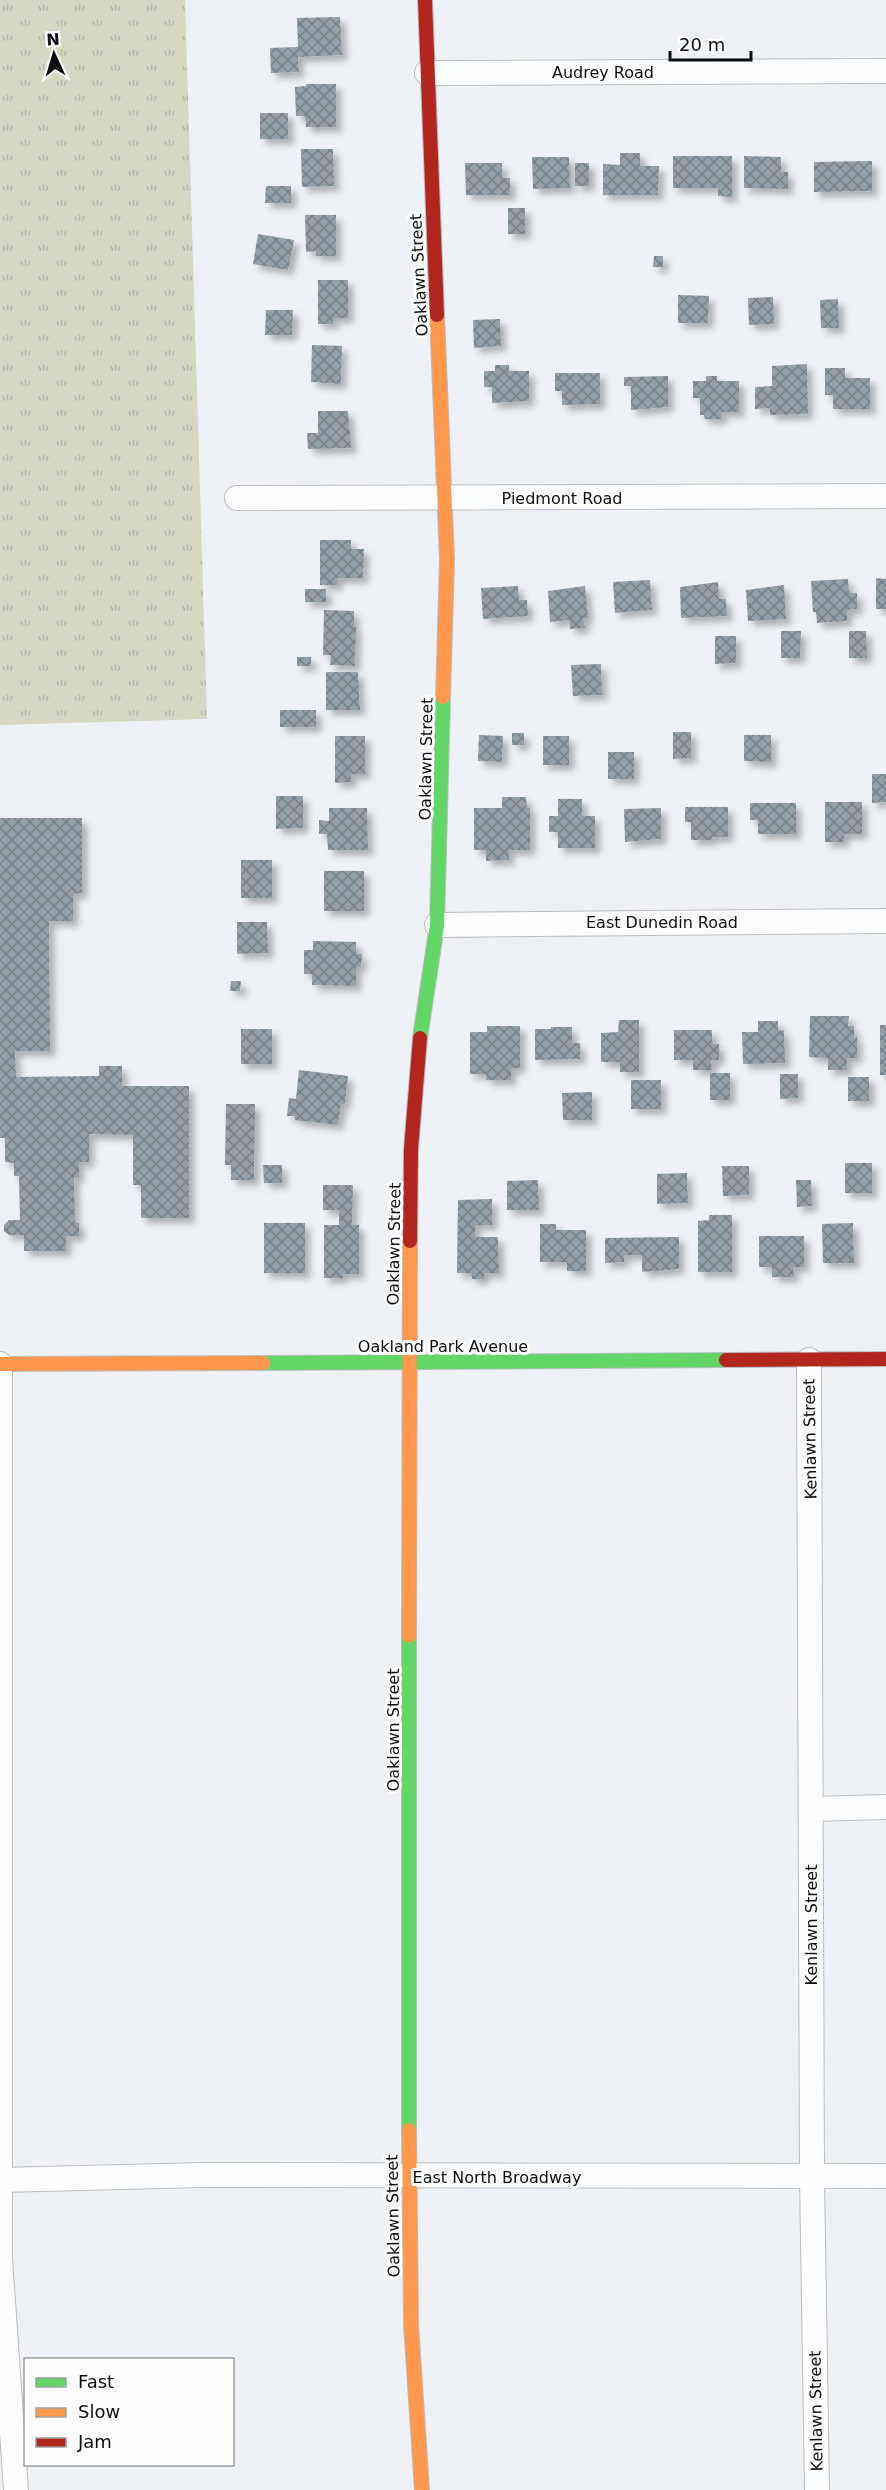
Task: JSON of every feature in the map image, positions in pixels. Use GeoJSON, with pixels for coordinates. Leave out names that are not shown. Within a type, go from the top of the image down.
{"type":"FeatureCollection","features":[{"type":"Feature","properties":{"kind":"street","name":"Oaklawn Street"},"geometry":{"type":"LineString","coordinates":[[422,2490],[411,2324],[409,2177],[409,1362],[412,1137],[421,1029],[437,925],[447,582],[447,499],[425,0]]}},
{"type":"Feature","properties":{"kind":"street","name":"Audrey Road"},"geometry":{"type":"LineString","coordinates":[[427,73],[886,71]]}},
{"type":"Feature","properties":{"kind":"street","name":"Piedmont Road"},"geometry":{"type":"LineString","coordinates":[[237,498],[886,496]]}},
{"type":"Feature","properties":{"kind":"street","name":"East Dunedin Road"},"geometry":{"type":"LineString","coordinates":[[437,925],[886,921]]}},
{"type":"Feature","properties":{"kind":"street","name":"Oakland Park Avenue"},"geometry":{"type":"LineString","coordinates":[[0,1364],[886,1359]]}},
{"type":"Feature","properties":{"kind":"street","name":"Kenlawn Street"},"geometry":{"type":"LineString","coordinates":[[809,1360],[812,2177],[817,2490]]}},
{"type":"Feature","properties":{"kind":"street"},"geometry":{"type":"LineString","coordinates":[[0,1364],[0,2258],[16,2490]]}},
{"type":"Feature","properties":{"kind":"street"},"geometry":{"type":"LineString","coordinates":[[811,1809],[886,1807]]}},
{"type":"Feature","properties":{"kind":"street","name":"East North Broadway"},"geometry":{"type":"LineString","coordinates":[[0,2180],[203,2175],[886,2176]]}},
{"type":"Feature","properties":{"kind":"green space"},"geometry":{"type":"Polygon","coordinates":[[[0,0],[185,0],[207,719],[0,725],[0,0]]]}},
{"type":"Feature","properties":{"kind":"building"},"geometry":{"type":"Polygon","coordinates":[[[340,17],[342,55],[298,57],[299,72],[271,73],[270,48],[298,47],[297,18],[340,17]]]}},
{"type":"Feature","properties":{"kind":"building"},"geometry":{"type":"Polygon","coordinates":[[[306,84],[336,84],[336,127],[306,127],[305,116],[296,116],[295,87],[306,86],[306,84]]]}},
{"type":"Feature","properties":{"kind":"building"},"geometry":{"type":"Polygon","coordinates":[[[260,113],[288,113],[288,139],[260,139],[260,113]]]}},
{"type":"Feature","properties":{"kind":"building"},"geometry":{"type":"Polygon","coordinates":[[[301,149],[333,149],[334,186],[302,187],[301,149]]]}},
{"type":"Feature","properties":{"kind":"building"},"geometry":{"type":"Polygon","coordinates":[[[620,153],[640,153],[640,166],[659,166],[658,195],[603,195],[603,164],[620,165],[620,153]]]}},
{"type":"Feature","properties":{"kind":"building"},"geometry":{"type":"Polygon","coordinates":[[[673,156],[732,156],[732,197],[718,196],[718,188],[673,188],[673,156]]]}},
{"type":"Feature","properties":{"kind":"building"},"geometry":{"type":"Polygon","coordinates":[[[744,156],[781,157],[781,172],[788,172],[788,189],[744,188],[744,156]]]}},
{"type":"Feature","properties":{"kind":"building"},"geometry":{"type":"Polygon","coordinates":[[[532,157],[569,157],[570,188],[533,189],[532,157]]]}},
{"type":"Feature","properties":{"kind":"building"},"geometry":{"type":"Polygon","coordinates":[[[872,161],[872,191],[814,192],[814,162],[872,161]]]}},
{"type":"Feature","properties":{"kind":"building"},"geometry":{"type":"Polygon","coordinates":[[[465,163],[502,163],[502,178],[510,178],[510,195],[466,195],[465,163]]]}},
{"type":"Feature","properties":{"kind":"building"},"geometry":{"type":"Polygon","coordinates":[[[575,163],[589,163],[589,186],[575,186],[575,163]]]}},
{"type":"Feature","properties":{"kind":"building"},"geometry":{"type":"Polygon","coordinates":[[[266,186],[291,186],[291,203],[265,203],[266,186]]]}},
{"type":"Feature","properties":{"kind":"building"},"geometry":{"type":"Polygon","coordinates":[[[508,208],[525,208],[525,234],[508,234],[508,208]]]}},
{"type":"Feature","properties":{"kind":"building"},"geometry":{"type":"Polygon","coordinates":[[[305,215],[336,215],[336,256],[316,256],[316,251],[306,252],[305,215]]]}},
{"type":"Feature","properties":{"kind":"building"},"geometry":{"type":"Polygon","coordinates":[[[258,234],[294,240],[288,270],[253,264],[258,234]]]}},
{"type":"Feature","properties":{"kind":"building"},"geometry":{"type":"Polygon","coordinates":[[[654,256],[663,256],[663,267],[653,267],[654,256]]]}},
{"type":"Feature","properties":{"kind":"building"},"geometry":{"type":"Polygon","coordinates":[[[318,280],[348,280],[348,318],[333,318],[333,324],[318,324],[318,280]]]}},
{"type":"Feature","properties":{"kind":"building"},"geometry":{"type":"Polygon","coordinates":[[[678,295],[709,296],[708,323],[678,323],[678,295]]]}},
{"type":"Feature","properties":{"kind":"building"},"geometry":{"type":"Polygon","coordinates":[[[773,297],[774,324],[749,325],[748,298],[773,297]]]}},
{"type":"Feature","properties":{"kind":"building"},"geometry":{"type":"Polygon","coordinates":[[[838,299],[839,328],[821,328],[820,300],[838,299]]]}},
{"type":"Feature","properties":{"kind":"building"},"geometry":{"type":"Polygon","coordinates":[[[266,310],[293,310],[292,335],[265,335],[266,310]]]}},
{"type":"Feature","properties":{"kind":"building"},"geometry":{"type":"Polygon","coordinates":[[[500,319],[501,346],[474,348],[473,320],[500,319]]]}},
{"type":"Feature","properties":{"kind":"building"},"geometry":{"type":"Polygon","coordinates":[[[312,345],[342,346],[341,384],[311,382],[312,345]]]}},
{"type":"Feature","properties":{"kind":"building"},"geometry":{"type":"Polygon","coordinates":[[[807,364],[808,414],[770,415],[770,408],[755,409],[755,387],[772,386],[772,366],[807,364]]]}},
{"type":"Feature","properties":{"kind":"building"},"geometry":{"type":"Polygon","coordinates":[[[495,365],[509,365],[509,371],[529,371],[529,401],[492,403],[492,387],[484,387],[484,371],[495,371],[495,365]]]}},
{"type":"Feature","properties":{"kind":"building"},"geometry":{"type":"Polygon","coordinates":[[[825,368],[845,368],[845,378],[870,378],[870,409],[833,409],[833,395],[825,395],[825,368]]]}},
{"type":"Feature","properties":{"kind":"building"},"geometry":{"type":"Polygon","coordinates":[[[555,373],[600,373],[600,404],[562,405],[562,391],[555,391],[555,373]]]}},
{"type":"Feature","properties":{"kind":"building"},"geometry":{"type":"Polygon","coordinates":[[[668,376],[668,407],[631,410],[631,386],[624,386],[624,377],[668,376]]]}},
{"type":"Feature","properties":{"kind":"building"},"geometry":{"type":"Polygon","coordinates":[[[706,376],[717,376],[717,381],[739,381],[739,412],[721,412],[721,419],[705,419],[704,415],[700,415],[700,398],[693,398],[693,381],[706,381],[706,376]]]}},
{"type":"Feature","properties":{"kind":"building"},"geometry":{"type":"Polygon","coordinates":[[[318,411],[348,411],[351,448],[308,449],[307,433],[318,433],[318,411]]]}},
{"type":"Feature","properties":{"kind":"building"},"geometry":{"type":"Polygon","coordinates":[[[320,540],[351,540],[351,549],[364,549],[363,578],[337,578],[337,585],[320,585],[320,540]]]}},
{"type":"Feature","properties":{"kind":"building"},"geometry":{"type":"Polygon","coordinates":[[[876,578],[886,579],[886,609],[876,609],[876,578]]]}},
{"type":"Feature","properties":{"kind":"building"},"geometry":{"type":"Polygon","coordinates":[[[848,579],[849,593],[857,593],[857,609],[847,610],[847,621],[817,623],[816,612],[813,612],[811,581],[848,579]]]}},
{"type":"Feature","properties":{"kind":"building"},"geometry":{"type":"Polygon","coordinates":[[[650,580],[652,610],[615,613],[613,582],[650,580]]]}},
{"type":"Feature","properties":{"kind":"building"},"geometry":{"type":"Polygon","coordinates":[[[718,582],[719,599],[726,599],[727,616],[681,618],[680,587],[718,582]]]}},
{"type":"Feature","properties":{"kind":"building"},"geometry":{"type":"Polygon","coordinates":[[[784,585],[786,619],[748,621],[746,590],[784,585]]]}},
{"type":"Feature","properties":{"kind":"building"},"geometry":{"type":"Polygon","coordinates":[[[518,586],[519,600],[527,600],[528,616],[483,619],[481,588],[518,586]]]}},
{"type":"Feature","properties":{"kind":"building"},"geometry":{"type":"Polygon","coordinates":[[[585,586],[588,618],[583,618],[585,628],[570,629],[569,620],[550,622],[548,591],[585,586]]]}},
{"type":"Feature","properties":{"kind":"building"},"geometry":{"type":"Polygon","coordinates":[[[305,589],[326,589],[326,602],[305,602],[305,589]]]}},
{"type":"Feature","properties":{"kind":"building"},"geometry":{"type":"Polygon","coordinates":[[[324,610],[354,611],[355,666],[330,665],[331,655],[323,655],[324,610]]]}},
{"type":"Feature","properties":{"kind":"building"},"geometry":{"type":"Polygon","coordinates":[[[781,631],[801,631],[800,658],[781,658],[781,631]]]}},
{"type":"Feature","properties":{"kind":"building"},"geometry":{"type":"Polygon","coordinates":[[[849,631],[866,631],[867,658],[849,658],[849,631]]]}},
{"type":"Feature","properties":{"kind":"building"},"geometry":{"type":"Polygon","coordinates":[[[715,636],[736,636],[736,663],[715,664],[715,636]]]}},
{"type":"Feature","properties":{"kind":"building"},"geometry":{"type":"Polygon","coordinates":[[[297,657],[311,657],[311,666],[297,666],[297,657]]]}},
{"type":"Feature","properties":{"kind":"building"},"geometry":{"type":"Polygon","coordinates":[[[601,664],[602,695],[573,696],[571,665],[601,664]]]}},
{"type":"Feature","properties":{"kind":"building"},"geometry":{"type":"Polygon","coordinates":[[[326,672],[358,672],[360,710],[326,710],[326,672]]]}},
{"type":"Feature","properties":{"kind":"building"},"geometry":{"type":"Polygon","coordinates":[[[280,710],[316,710],[316,727],[280,727],[280,710]]]}},
{"type":"Feature","properties":{"kind":"building"},"geometry":{"type":"Polygon","coordinates":[[[673,732],[691,732],[691,758],[673,759],[673,732]]]}},
{"type":"Feature","properties":{"kind":"building"},"geometry":{"type":"Polygon","coordinates":[[[512,733],[524,733],[524,745],[512,745],[512,733]]]}},
{"type":"Feature","properties":{"kind":"building"},"geometry":{"type":"Polygon","coordinates":[[[479,735],[503,736],[502,762],[478,761],[479,735]]]}},
{"type":"Feature","properties":{"kind":"building"},"geometry":{"type":"Polygon","coordinates":[[[744,735],[771,735],[771,762],[744,761],[744,735]]]}},
{"type":"Feature","properties":{"kind":"building"},"geometry":{"type":"Polygon","coordinates":[[[335,736],[365,736],[365,774],[351,774],[351,782],[335,783],[335,736]]]}},
{"type":"Feature","properties":{"kind":"building"},"geometry":{"type":"Polygon","coordinates":[[[543,736],[569,736],[569,765],[543,765],[543,736]]]}},
{"type":"Feature","properties":{"kind":"building"},"geometry":{"type":"Polygon","coordinates":[[[608,752],[634,752],[634,779],[608,779],[608,752]]]}},
{"type":"Feature","properties":{"kind":"building"},"geometry":{"type":"Polygon","coordinates":[[[872,774],[886,774],[886,802],[872,803],[872,774]]]}},
{"type":"Feature","properties":{"kind":"building"},"geometry":{"type":"Polygon","coordinates":[[[276,796],[303,796],[303,828],[276,829],[276,796]]]}},
{"type":"Feature","properties":{"kind":"building"},"geometry":{"type":"Polygon","coordinates":[[[502,797],[526,797],[527,808],[530,808],[530,850],[509,850],[509,860],[486,861],[486,850],[474,850],[474,808],[502,808],[502,797]]]}},
{"type":"Feature","properties":{"kind":"building"},"geometry":{"type":"Polygon","coordinates":[[[558,799],[582,799],[582,816],[595,816],[595,848],[558,848],[558,832],[549,832],[549,816],[558,816],[558,799]]]}},
{"type":"Feature","properties":{"kind":"building"},"geometry":{"type":"Polygon","coordinates":[[[825,802],[862,802],[862,834],[844,834],[844,842],[825,842],[825,802]]]}},
{"type":"Feature","properties":{"kind":"building"},"geometry":{"type":"Polygon","coordinates":[[[750,803],[796,803],[796,834],[758,834],[758,820],[750,820],[750,803]]]}},
{"type":"Feature","properties":{"kind":"building"},"geometry":{"type":"Polygon","coordinates":[[[685,807],[728,807],[728,837],[691,840],[691,822],[685,822],[685,807]]]}},
{"type":"Feature","properties":{"kind":"building"},"geometry":{"type":"Polygon","coordinates":[[[329,808],[367,808],[368,850],[328,850],[327,834],[319,834],[319,820],[329,821],[329,808]]]}},
{"type":"Feature","properties":{"kind":"building"},"geometry":{"type":"Polygon","coordinates":[[[661,808],[661,839],[625,842],[624,809],[661,808]]]}},
{"type":"Feature","properties":{"kind":"building"},"geometry":{"type":"Polygon","coordinates":[[[0,818],[82,818],[82,893],[73,894],[73,921],[49,921],[50,1051],[15,1051],[16,1077],[99,1076],[99,1066],[122,1066],[122,1086],[189,1086],[189,1218],[141,1218],[141,1185],[133,1185],[133,1135],[89,1134],[89,1162],[79,1162],[79,1177],[74,1177],[75,1223],[79,1223],[79,1236],[66,1236],[66,1251],[24,1251],[24,1235],[9,1235],[4,1231],[4,1225],[9,1220],[20,1220],[19,1176],[14,1176],[14,1163],[5,1162],[5,1138],[0,1138],[0,818]]]}},
{"type":"Feature","properties":{"kind":"building"},"geometry":{"type":"Polygon","coordinates":[[[241,860],[272,860],[272,898],[241,898],[241,860]]]}},
{"type":"Feature","properties":{"kind":"building"},"geometry":{"type":"Polygon","coordinates":[[[324,871],[364,871],[364,911],[324,911],[324,871]]]}},
{"type":"Feature","properties":{"kind":"building"},"geometry":{"type":"Polygon","coordinates":[[[237,922],[267,922],[268,953],[237,954],[237,922]]]}},
{"type":"Feature","properties":{"kind":"building"},"geometry":{"type":"Polygon","coordinates":[[[313,941],[356,942],[356,954],[362,954],[361,967],[356,967],[356,986],[312,985],[312,974],[304,974],[304,950],[313,950],[313,941]]]}},
{"type":"Feature","properties":{"kind":"building"},"geometry":{"type":"Polygon","coordinates":[[[231,981],[241,981],[240,991],[230,991],[231,981]]]}},
{"type":"Feature","properties":{"kind":"building"},"geometry":{"type":"Polygon","coordinates":[[[810,1016],[849,1016],[848,1026],[854,1026],[854,1038],[857,1037],[857,1058],[847,1058],[847,1070],[828,1070],[828,1058],[809,1057],[810,1016]]]}},
{"type":"Feature","properties":{"kind":"building"},"geometry":{"type":"Polygon","coordinates":[[[619,1020],[639,1020],[639,1072],[620,1072],[620,1062],[601,1062],[601,1033],[618,1032],[619,1020]]]}},
{"type":"Feature","properties":{"kind":"building"},"geometry":{"type":"Polygon","coordinates":[[[758,1021],[778,1021],[778,1031],[784,1030],[785,1063],[743,1064],[742,1032],[758,1032],[758,1021]]]}},
{"type":"Feature","properties":{"kind":"building"},"geometry":{"type":"Polygon","coordinates":[[[880,1025],[886,1025],[886,1075],[880,1075],[880,1025]]]}},
{"type":"Feature","properties":{"kind":"building"},"geometry":{"type":"Polygon","coordinates":[[[487,1026],[520,1026],[520,1068],[511,1068],[511,1080],[486,1080],[486,1074],[470,1074],[470,1032],[487,1032],[487,1026]]]}},
{"type":"Feature","properties":{"kind":"building"},"geometry":{"type":"Polygon","coordinates":[[[551,1027],[572,1027],[572,1043],[580,1043],[580,1059],[535,1060],[535,1029],[551,1029],[551,1027]]]}},
{"type":"Feature","properties":{"kind":"building"},"geometry":{"type":"Polygon","coordinates":[[[241,1029],[272,1029],[272,1064],[241,1064],[241,1029]]]}},
{"type":"Feature","properties":{"kind":"building"},"geometry":{"type":"Polygon","coordinates":[[[674,1030],[712,1030],[712,1044],[719,1044],[719,1060],[711,1060],[712,1070],[693,1070],[693,1060],[674,1060],[674,1030]]]}},
{"type":"Feature","properties":{"kind":"building"},"geometry":{"type":"Polygon","coordinates":[[[299,1070],[348,1076],[345,1104],[341,1104],[338,1125],[295,1120],[295,1116],[287,1116],[289,1098],[296,1099],[299,1070]]]}},
{"type":"Feature","properties":{"kind":"building"},"geometry":{"type":"Polygon","coordinates":[[[710,1073],[730,1073],[730,1100],[710,1100],[710,1073]]]}},
{"type":"Feature","properties":{"kind":"building"},"geometry":{"type":"Polygon","coordinates":[[[780,1074],[798,1074],[798,1098],[780,1099],[780,1074]]]}},
{"type":"Feature","properties":{"kind":"building"},"geometry":{"type":"Polygon","coordinates":[[[848,1077],[869,1077],[869,1101],[848,1101],[848,1077]]]}},
{"type":"Feature","properties":{"kind":"building"},"geometry":{"type":"Polygon","coordinates":[[[631,1080],[661,1080],[661,1109],[631,1109],[631,1080]]]}},
{"type":"Feature","properties":{"kind":"building"},"geometry":{"type":"Polygon","coordinates":[[[592,1092],[592,1120],[563,1120],[562,1093],[592,1092]]]}},
{"type":"Feature","properties":{"kind":"building"},"geometry":{"type":"Polygon","coordinates":[[[226,1104],[255,1104],[254,1180],[231,1180],[231,1165],[225,1165],[226,1104]]]}},
{"type":"Feature","properties":{"kind":"building"},"geometry":{"type":"Polygon","coordinates":[[[845,1163],[872,1163],[872,1193],[845,1193],[845,1163]]]}},
{"type":"Feature","properties":{"kind":"building"},"geometry":{"type":"Polygon","coordinates":[[[263,1165],[282,1165],[282,1183],[264,1183],[263,1165]]]}},
{"type":"Feature","properties":{"kind":"building"},"geometry":{"type":"Polygon","coordinates":[[[722,1166],[749,1166],[749,1195],[723,1196],[722,1166]]]}},
{"type":"Feature","properties":{"kind":"building"},"geometry":{"type":"Polygon","coordinates":[[[687,1173],[688,1203],[657,1204],[657,1174],[687,1173]]]}},
{"type":"Feature","properties":{"kind":"building"},"geometry":{"type":"Polygon","coordinates":[[[538,1180],[539,1210],[507,1210],[507,1181],[538,1180]]]}},
{"type":"Feature","properties":{"kind":"building"},"geometry":{"type":"Polygon","coordinates":[[[796,1180],[811,1180],[812,1206],[797,1207],[796,1180]]]}},
{"type":"Feature","properties":{"kind":"building"},"geometry":{"type":"Polygon","coordinates":[[[323,1185],[353,1185],[352,1225],[359,1225],[359,1274],[343,1274],[343,1278],[324,1278],[324,1225],[339,1225],[339,1210],[323,1210],[323,1185]]]}},
{"type":"Feature","properties":{"kind":"building"},"geometry":{"type":"Polygon","coordinates":[[[492,1199],[492,1225],[475,1225],[475,1237],[498,1237],[499,1273],[484,1273],[484,1279],[472,1279],[471,1273],[457,1273],[458,1200],[492,1199]]]}},
{"type":"Feature","properties":{"kind":"building"},"geometry":{"type":"Polygon","coordinates":[[[709,1215],[732,1215],[732,1272],[698,1272],[698,1221],[709,1220],[709,1215]]]}},
{"type":"Feature","properties":{"kind":"building"},"geometry":{"type":"Polygon","coordinates":[[[264,1223],[305,1223],[305,1273],[264,1273],[264,1223]]]}},
{"type":"Feature","properties":{"kind":"building"},"geometry":{"type":"Polygon","coordinates":[[[853,1223],[854,1263],[823,1263],[822,1224],[853,1223]]]}},
{"type":"Feature","properties":{"kind":"building"},"geometry":{"type":"Polygon","coordinates":[[[540,1224],[556,1224],[556,1230],[586,1230],[586,1271],[567,1271],[567,1262],[540,1262],[540,1224]]]}},
{"type":"Feature","properties":{"kind":"building"},"geometry":{"type":"Polygon","coordinates":[[[759,1236],[804,1236],[804,1267],[793,1267],[794,1277],[772,1277],[772,1267],[759,1267],[759,1236]]]}},
{"type":"Feature","properties":{"kind":"building"},"geometry":{"type":"Polygon","coordinates":[[[679,1237],[679,1269],[642,1272],[642,1255],[624,1255],[624,1262],[605,1263],[605,1238],[679,1237]]]}},
{"type":"Feature","properties":{"kind":"traffic: fast"},"geometry":{"type":"LineString","coordinates":[[420,1038],[437,925],[443,697]]}},
{"type":"Feature","properties":{"kind":"traffic: fast"},"geometry":{"type":"LineString","coordinates":[[263,1363],[726,1360]]}},
{"type":"Feature","properties":{"kind":"traffic: fast"},"geometry":{"type":"LineString","coordinates":[[409,1636],[409,2130]]}},
{"type":"Feature","properties":{"kind":"traffic: slow"},"geometry":{"type":"LineString","coordinates":[[437,315],[447,560],[443,697]]}},
{"type":"Feature","properties":{"kind":"traffic: slow"},"geometry":{"type":"LineString","coordinates":[[409,1636],[410,1241]]}},
{"type":"Feature","properties":{"kind":"traffic: slow"},"geometry":{"type":"LineString","coordinates":[[0,1364],[263,1363]]}},
{"type":"Feature","properties":{"kind":"traffic: slow"},"geometry":{"type":"LineString","coordinates":[[409,2130],[411,2324],[422,2490]]}},
{"type":"Feature","properties":{"kind":"traffic: jam"},"geometry":{"type":"LineString","coordinates":[[425,0],[437,315]]}},
{"type":"Feature","properties":{"kind":"traffic: jam"},"geometry":{"type":"LineString","coordinates":[[410,1241],[411,1149],[420,1038]]}},
{"type":"Feature","properties":{"kind":"traffic: jam"},"geometry":{"type":"LineString","coordinates":[[726,1360],[886,1359]]}}]}
